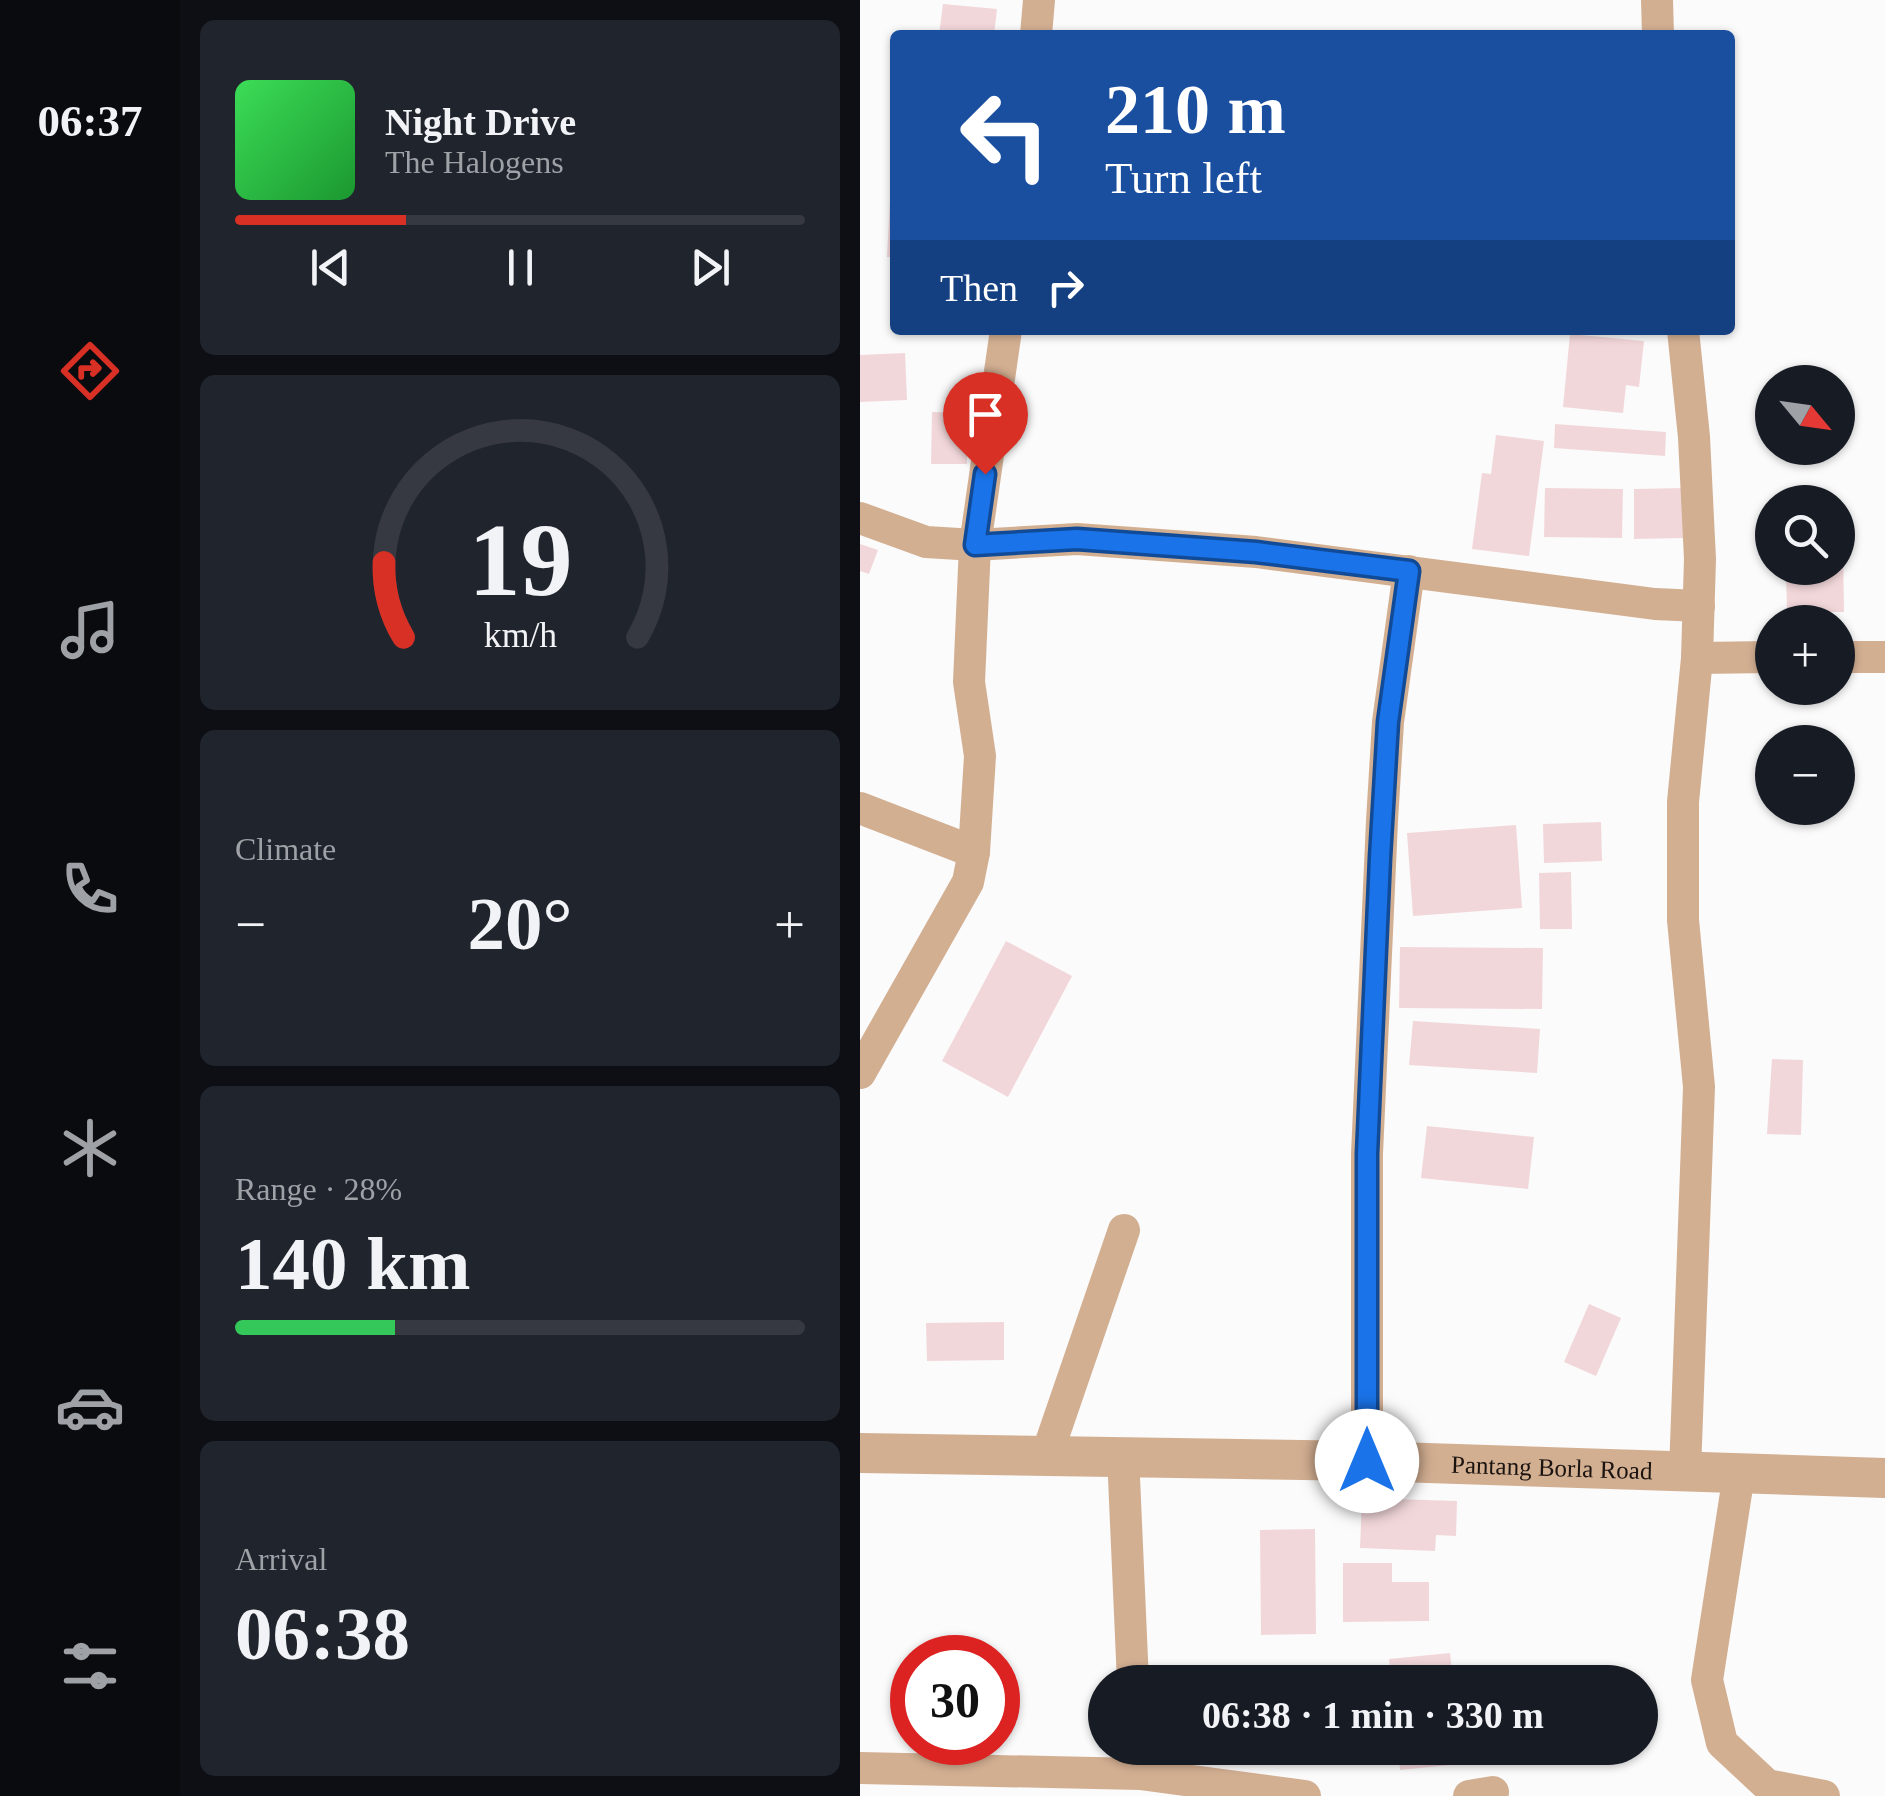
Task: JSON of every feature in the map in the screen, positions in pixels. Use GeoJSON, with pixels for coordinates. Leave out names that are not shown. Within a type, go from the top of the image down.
{"type":"FeatureCollection","features":[{"type":"Feature","properties":{"kind":"street"},"geometry":{"type":"LineString","coordinates":[[1036,30],[1039,0]]}},
{"type":"Feature","properties":{"kind":"street"},"geometry":{"type":"LineString","coordinates":[[1657,0],[1658,30]]}},
{"type":"Feature","properties":{"kind":"street"},"geometry":{"type":"LineString","coordinates":[[860,1073],[968,882],[974,852],[980,756],[968,682],[975,545],[1005,335]]}},
{"type":"Feature","properties":{"kind":"street"},"geometry":{"type":"LineString","coordinates":[[1684,335],[1700,559],[1683,802],[1683,920],[1699,1087],[1684,1472]]}},
{"type":"Feature","properties":{"kind":"street"},"geometry":{"type":"LineString","coordinates":[[860,518],[926,542],[975,545],[1077,539],[1256,552],[1655,604],[1699,606]]}},
{"type":"Feature","properties":{"kind":"street"},"geometry":{"type":"LineString","coordinates":[[1367,1461],[1367,1154],[1381,841],[1388,722],[1409,571]]}},
{"type":"Feature","properties":{"kind":"street"},"geometry":{"type":"LineString","coordinates":[[1696,658],[1755,657]]}},
{"type":"Feature","properties":{"kind":"street"},"geometry":{"type":"LineString","coordinates":[[1855,657],[1885,657]]}},
{"type":"Feature","properties":{"kind":"street"},"geometry":{"type":"LineString","coordinates":[[860,808],[974,852]]}},
{"type":"Feature","properties":{"kind":"street"},"geometry":{"type":"LineString","coordinates":[[1047,1454],[1124,1230]]}},
{"type":"Feature","properties":{"kind":"street","name":"Pantang Borla Road"},"geometry":{"type":"LineString","coordinates":[[860,1453],[1123,1455],[1885,1478]]}},
{"type":"Feature","properties":{"kind":"street"},"geometry":{"type":"LineString","coordinates":[[1123,1455],[1132,1665]]}},
{"type":"Feature","properties":{"kind":"street"},"geometry":{"type":"LineString","coordinates":[[1739,1474],[1707,1680],[1722,1743],[1767,1785],[1824,1796]]}},
{"type":"Feature","properties":{"kind":"street"},"geometry":{"type":"LineString","coordinates":[[860,1768],[1140,1772],[1305,1796]]}},
{"type":"Feature","properties":{"kind":"building"},"geometry":{"type":"Polygon","coordinates":[[[943,4],[997,9],[995,30],[940,30],[943,4]]]}},
{"type":"Feature","properties":{"kind":"building"},"geometry":{"type":"Polygon","coordinates":[[[890,202],[890,257],[887,257],[890,202]]]}},
{"type":"Feature","properties":{"kind":"building"},"geometry":{"type":"Polygon","coordinates":[[[1570,335],[1644,341],[1639,387],[1626,385],[1623,413],[1563,407],[1570,335]]]}},
{"type":"Feature","properties":{"kind":"building"},"geometry":{"type":"Polygon","coordinates":[[[905,353],[907,400],[860,402],[860,355],[905,353]]]}},
{"type":"Feature","properties":{"kind":"building"},"geometry":{"type":"Polygon","coordinates":[[[932,412],[967,413],[967,464],[931,464],[932,412]]]}},
{"type":"Feature","properties":{"kind":"building"},"geometry":{"type":"Polygon","coordinates":[[[1555,424],[1666,432],[1665,456],[1554,448],[1555,424]]]}},
{"type":"Feature","properties":{"kind":"building"},"geometry":{"type":"Polygon","coordinates":[[[1496,435],[1544,441],[1529,556],[1472,549],[1482,473],[1491,474],[1496,435]]]}},
{"type":"Feature","properties":{"kind":"building"},"geometry":{"type":"Polygon","coordinates":[[[1545,488],[1623,489],[1622,538],[1544,537],[1545,488]]]}},
{"type":"Feature","properties":{"kind":"building"},"geometry":{"type":"Polygon","coordinates":[[[1684,488],[1684,538],[1634,539],[1634,489],[1684,488]]]}},
{"type":"Feature","properties":{"kind":"building"},"geometry":{"type":"Polygon","coordinates":[[[860,544],[878,550],[869,574],[860,571],[860,544]]]}},
{"type":"Feature","properties":{"kind":"building"},"geometry":{"type":"Polygon","coordinates":[[[1786,585],[1844,585],[1844,605],[1787,605],[1786,585]]]}},
{"type":"Feature","properties":{"kind":"building"},"geometry":{"type":"Polygon","coordinates":[[[1601,822],[1602,861],[1544,863],[1543,824],[1601,822]]]}},
{"type":"Feature","properties":{"kind":"building"},"geometry":{"type":"Polygon","coordinates":[[[1516,825],[1522,908],[1413,916],[1407,833],[1516,825]]]}},
{"type":"Feature","properties":{"kind":"building"},"geometry":{"type":"Polygon","coordinates":[[[1571,872],[1572,929],[1540,929],[1539,873],[1571,872]]]}},
{"type":"Feature","properties":{"kind":"building"},"geometry":{"type":"Polygon","coordinates":[[[1006,941],[1072,976],[1008,1097],[942,1061],[1006,941]]]}},
{"type":"Feature","properties":{"kind":"building"},"geometry":{"type":"Polygon","coordinates":[[[1400,947],[1543,948],[1542,1009],[1399,1008],[1400,947]]]}},
{"type":"Feature","properties":{"kind":"building"},"geometry":{"type":"Polygon","coordinates":[[[1413,1021],[1540,1029],[1537,1073],[1409,1065],[1413,1021]]]}},
{"type":"Feature","properties":{"kind":"building"},"geometry":{"type":"Polygon","coordinates":[[[1772,1059],[1803,1060],[1801,1135],[1767,1134],[1772,1059]]]}},
{"type":"Feature","properties":{"kind":"building"},"geometry":{"type":"Polygon","coordinates":[[[1427,1126],[1534,1137],[1528,1189],[1421,1178],[1427,1126]]]}},
{"type":"Feature","properties":{"kind":"building"},"geometry":{"type":"Polygon","coordinates":[[[1589,1304],[1621,1318],[1596,1376],[1564,1362],[1589,1304]]]}},
{"type":"Feature","properties":{"kind":"building"},"geometry":{"type":"Polygon","coordinates":[[[1004,1322],[1004,1360],[927,1361],[926,1323],[1004,1322]]]}},
{"type":"Feature","properties":{"kind":"building"},"geometry":{"type":"Polygon","coordinates":[[[1362,1498],[1457,1501],[1456,1536],[1436,1535],[1435,1551],[1360,1548],[1362,1498]]]}},
{"type":"Feature","properties":{"kind":"building"},"geometry":{"type":"Polygon","coordinates":[[[1315,1529],[1316,1634],[1261,1635],[1260,1530],[1315,1529]]]}},
{"type":"Feature","properties":{"kind":"building"},"geometry":{"type":"Polygon","coordinates":[[[1343,1563],[1392,1563],[1392,1582],[1429,1582],[1429,1621],[1343,1622],[1343,1563]]]}},
{"type":"Feature","properties":{"kind":"building"},"geometry":{"type":"Polygon","coordinates":[[[1450,1653],[1451,1665],[1390,1665],[1389,1659],[1450,1653]]]}},
{"type":"Feature","properties":{"kind":"building"},"geometry":{"type":"Polygon","coordinates":[[[1400,1765],[1450,1765],[1400,1770],[1400,1765]]]}},
{"type":"Feature","properties":{"kind":"route"},"geometry":{"type":"LineString","coordinates":[[985,474],[975,545],[1077,539],[1256,552],[1409,571],[1388,722],[1380,858],[1367,1154],[1367,1461]]}}]}
